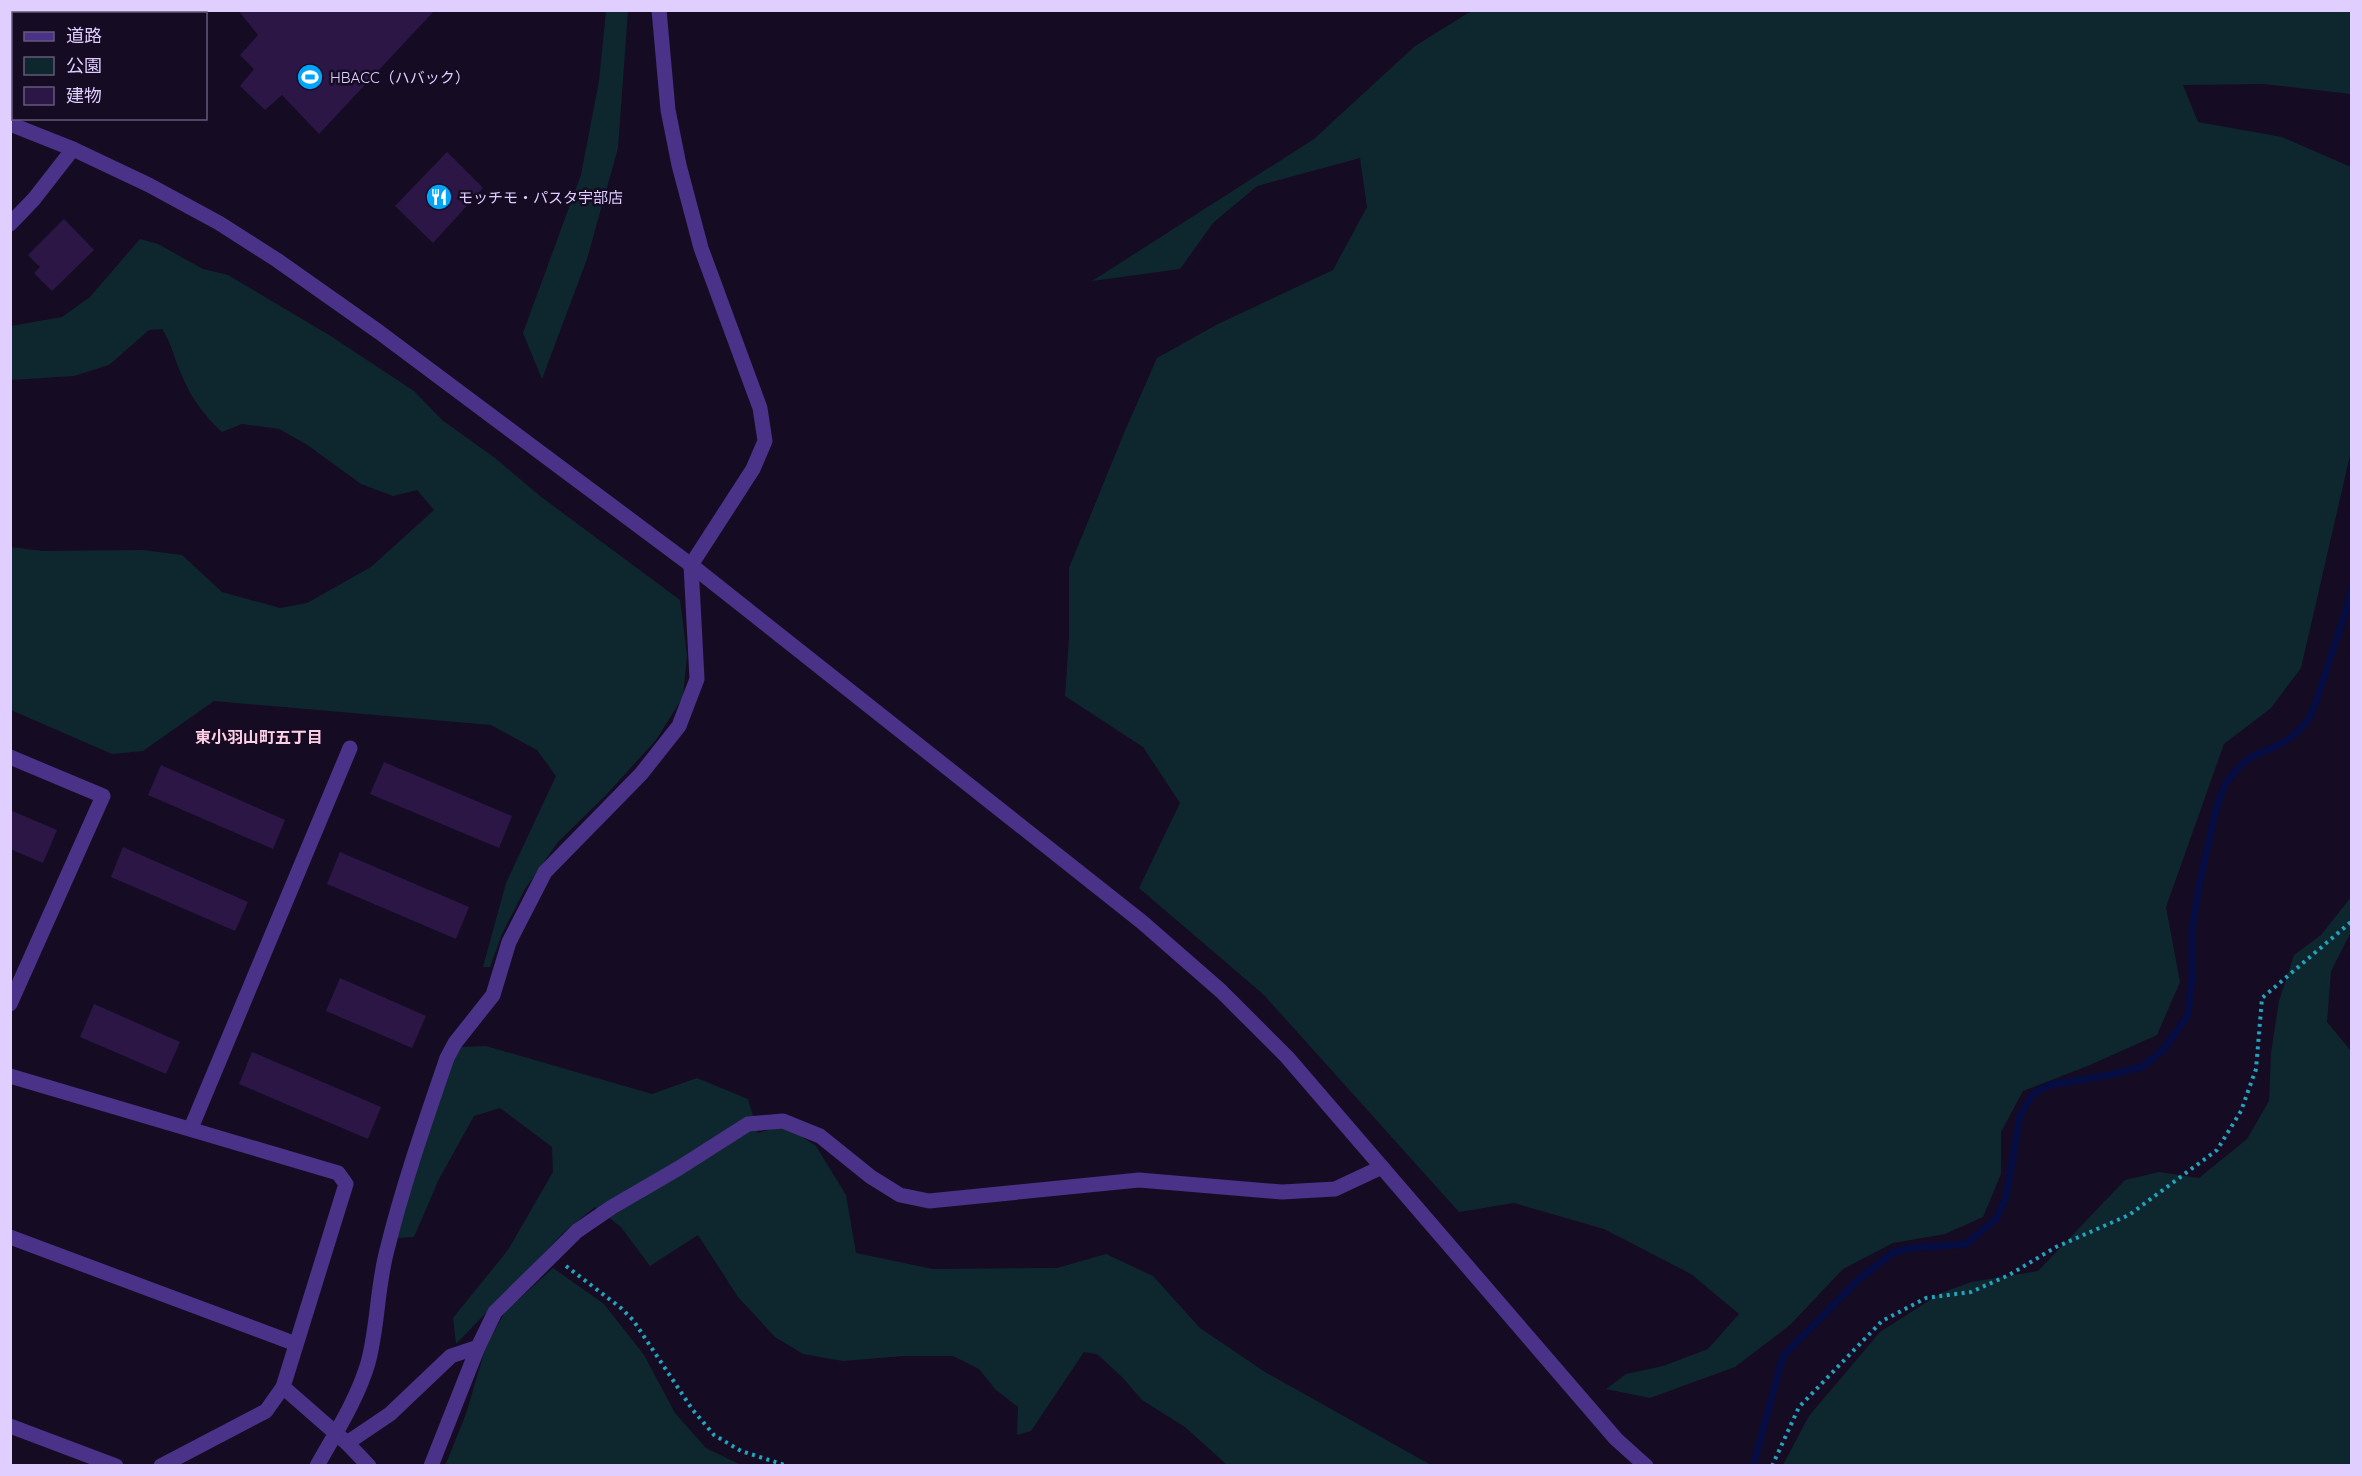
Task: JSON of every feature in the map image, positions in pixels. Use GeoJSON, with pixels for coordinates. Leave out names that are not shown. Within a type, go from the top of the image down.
{"type":"FeatureCollection","features":[{"type":"Feature","properties":{"kind":"street"},"geometry":{"type":"LineString","coordinates":[[317,1466],[341,1438],[367,1364],[386,1255],[402,1188],[447,1058],[455,1043],[493,995],[509,942],[545,872],[641,774],[679,726],[697,679],[691,565],[753,469],[765,441],[760,408],[701,248],[680,165],[668,110],[659,10]]}},
{"type":"Feature","properties":{"kind":"street"},"geometry":{"type":"LineString","coordinates":[[10,124],[73,149],[159,190],[219,223],[277,260],[379,332],[691,565],[1151,930],[1221,991],[1287,1058],[1616,1439],[1646,1466]]}},
{"type":"Feature","properties":{"kind":"street"},"geometry":{"type":"LineString","coordinates":[[10,224],[34,199],[73,149]]}},
{"type":"Feature","properties":{"kind":"street"},"geometry":{"type":"LineString","coordinates":[[191,1128],[350,748]]}},
{"type":"Feature","properties":{"kind":"street"},"geometry":{"type":"LineString","coordinates":[[10,757],[103,796],[10,1004]]}},
{"type":"Feature","properties":{"kind":"street"},"geometry":{"type":"LineString","coordinates":[[10,1076],[338,1173],[346,1184],[283,1387],[266,1411],[161,1466]]}},
{"type":"Feature","properties":{"kind":"street"},"geometry":{"type":"LineString","coordinates":[[431,1466],[478,1347],[495,1312],[551,1254],[577,1231],[748,1124],[783,1121],[820,1136],[871,1177],[900,1195],[929,1201],[1139,1180],[1282,1192],[1335,1189],[1382,1167]]}},
{"type":"Feature","properties":{"kind":"street"},"geometry":{"type":"LineString","coordinates":[[10,1237],[296,1344]]}},
{"type":"Feature","properties":{"kind":"street"},"geometry":{"type":"LineString","coordinates":[[341,1438],[390,1414],[451,1356],[478,1347]]}},
{"type":"Feature","properties":{"kind":"street"},"geometry":{"type":"LineString","coordinates":[[283,1387],[369,1466]]}},
{"type":"Feature","properties":{"kind":"street"},"geometry":{"type":"LineString","coordinates":[[10,1426],[116,1466]]}},
{"type":"Feature","properties":{"kind":"path"},"geometry":{"type":"LineString","coordinates":[[1772,1466],[1799,1407],[1882,1321],[1926,1299],[1971,1292],[2009,1275],[2056,1247],[2129,1215],[2217,1150],[2241,1110],[2256,1069],[2262,998],[2352,921]]}},
{"type":"Feature","properties":{"kind":"path"},"geometry":{"type":"LineString","coordinates":[[551,1254],[621,1308],[633,1320],[692,1409],[714,1435],[741,1451],[788,1466]]}},
{"type":"Feature","properties":{"kind":"green space"},"geometry":{"type":"Polygon","coordinates":[[[1478,10],[2351,11],[2351,94],[2263,84],[2183,85],[2198,122],[2282,137],[2351,167],[2351,451],[2301,668],[2271,708],[2224,744],[2166,907],[2180,982],[2157,1035],[2090,1065],[2023,1091],[2001,1132],[2001,1174],[1983,1217],[1945,1234],[1893,1243],[1843,1269],[1790,1325],[1735,1367],[1650,1398],[1606,1389],[1626,1374],[1663,1366],[1708,1349],[1739,1314],[1691,1274],[1604,1229],[1514,1203],[1459,1212],[1264,995],[1139,888],[1180,803],[1143,747],[1065,696],[1069,638],[1069,568],[1157,358],[1218,324],[1333,270],[1367,207],[1360,158],[1257,186],[1213,223],[1180,269],[1092,281],[1314,139],[1415,46],[1468,13],[1478,10]]]}},
{"type":"Feature","properties":{"kind":"green space"},"geometry":{"type":"Polygon","coordinates":[[[606,11],[628,11],[618,148],[587,259],[542,379],[523,333],[581,175],[599,81],[606,11]]]}},
{"type":"Feature","properties":{"kind":"green space"},"geometry":{"type":"Polygon","coordinates":[[[140,239],[158,244],[203,269],[228,275],[329,335],[414,391],[442,420],[680,600],[687,655],[683,697],[656,740],[606,795],[558,842],[525,889],[502,934],[490,967],[483,967],[506,883],[556,776],[537,750],[491,725],[214,701],[143,751],[112,754],[11,710],[11,547],[42,551],[143,550],[182,555],[222,592],[280,608],[307,603],[371,567],[434,510],[417,490],[393,496],[361,484],[306,444],[279,429],[242,424],[222,432],[202,411],[192,395],[162,329],[149,330],[109,365],[74,376],[11,380],[11,326],[62,317],[90,297],[140,239]]]}},
{"type":"Feature","properties":{"kind":"green space"},"geometry":{"type":"Polygon","coordinates":[[[2351,897],[2351,932],[2331,971],[2327,1022],[2351,1051],[2351,1465],[1783,1465],[1809,1416],[1880,1332],[1941,1293],[1971,1282],[2038,1271],[2125,1180],[2159,1172],[2199,1178],[2247,1139],[2269,1101],[2271,1053],[2279,1001],[2294,955],[2321,935],[2351,897]]]}},
{"type":"Feature","properties":{"kind":"green space"},"geometry":{"type":"Polygon","coordinates":[[[486,1046],[652,1094],[697,1078],[748,1099],[758,1133],[784,1125],[816,1146],[846,1195],[856,1253],[933,1269],[1057,1268],[1106,1254],[1153,1276],[1200,1328],[1265,1372],[1431,1465],[1227,1465],[1185,1427],[1142,1400],[1097,1354],[1084,1352],[1031,1431],[1017,1435],[1018,1407],[996,1390],[979,1369],[953,1356],[903,1356],[843,1361],[803,1354],[775,1337],[738,1297],[698,1235],[650,1266],[621,1227],[595,1207],[564,1232],[456,1344],[453,1318],[508,1250],[553,1172],[552,1147],[500,1108],[474,1116],[439,1179],[414,1237],[397,1238],[423,1131],[460,1047],[486,1046]]]}},
{"type":"Feature","properties":{"kind":"green space"},"geometry":{"type":"Polygon","coordinates":[[[553,1268],[604,1304],[644,1355],[675,1413],[706,1448],[741,1465],[445,1466],[466,1414],[486,1346],[505,1312],[553,1268]]]}},
{"type":"Feature","properties":{"kind":"building","name":"HBACC（ハバック）"},"geometry":{"type":"Polygon","coordinates":[[[238,10],[435,10],[319,134],[282,95],[265,110],[240,86],[254,69],[240,55],[258,35],[238,10]]]}},
{"type":"Feature","properties":{"kind":"building","name":"モッチモ・パスタ宇部店"},"geometry":{"type":"Polygon","coordinates":[[[447,152],[483,188],[433,243],[395,206],[447,152]]]}},
{"type":"Feature","properties":{"kind":"building"},"geometry":{"type":"Polygon","coordinates":[[[64,219],[94,250],[52,291],[34,273],[40,267],[28,255],[64,219]]]}},
{"type":"Feature","properties":{"kind":"building"},"geometry":{"type":"Polygon","coordinates":[[[384,762],[512,816],[499,848],[370,794],[384,762]]]}},
{"type":"Feature","properties":{"kind":"building"},"geometry":{"type":"Polygon","coordinates":[[[161,765],[285,820],[273,849],[148,795],[161,765]]]}},
{"type":"Feature","properties":{"kind":"building"},"geometry":{"type":"Polygon","coordinates":[[[10,810],[57,830],[43,863],[10,849],[10,810]]]}},
{"type":"Feature","properties":{"kind":"building"},"geometry":{"type":"Polygon","coordinates":[[[123,847],[248,902],[235,931],[111,877],[123,847]]]}},
{"type":"Feature","properties":{"kind":"building"},"geometry":{"type":"Polygon","coordinates":[[[340,852],[469,907],[456,939],[327,884],[340,852]]]}},
{"type":"Feature","properties":{"kind":"building"},"geometry":{"type":"Polygon","coordinates":[[[340,978],[426,1016],[412,1048],[326,1011],[340,978]]]}},
{"type":"Feature","properties":{"kind":"building"},"geometry":{"type":"Polygon","coordinates":[[[94,1004],[180,1042],[166,1074],[80,1037],[94,1004]]]}},
{"type":"Feature","properties":{"kind":"building"},"geometry":{"type":"Polygon","coordinates":[[[252,1052],[381,1107],[368,1139],[239,1084],[252,1052]]]}},
{"type":"Feature","properties":{"kind":"waterway"},"geometry":{"type":"LineString","coordinates":[[1753,1466],[1783,1356],[1859,1279],[1894,1252],[1912,1248],[1966,1244],[1996,1219],[2006,1197],[2020,1115],[2033,1094],[2050,1085],[2142,1067],[2164,1049],[2188,1015],[2192,978],[2192,929],[2216,809],[2225,784],[2251,757],[2281,744],[2295,734],[2309,719],[2348,604],[2352,585]]}},
{"type":"Feature","properties":{"kind":"place","name":"HBACC（ハバック）"},"geometry":{"type":"Point","coordinates":[310,77]}},
{"type":"Feature","properties":{"kind":"place","name":"モッチモ・パスタ宇部店"},"geometry":{"type":"Point","coordinates":[439,197]}},
{"type":"Feature","properties":{"kind":"district","name":"東小羽山町五丁目"},"geometry":{"type":"Point","coordinates":[259,737]}}]}
